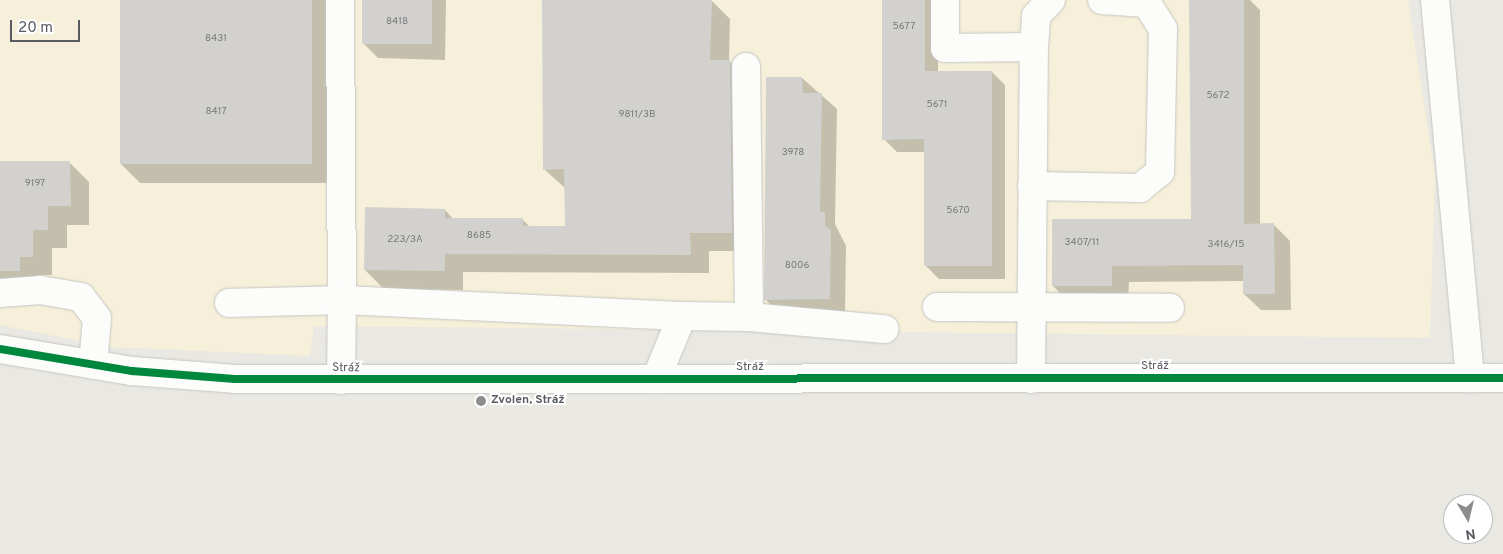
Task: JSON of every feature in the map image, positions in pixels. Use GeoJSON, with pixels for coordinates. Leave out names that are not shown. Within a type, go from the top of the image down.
{"type":"FeatureCollection","features":[{"type":"Feature","properties":{"kind":"street"},"geometry":{"type":"LineString","coordinates":[[340,0],[341,380]]}},
{"type":"Feature","properties":{"kind":"street"},"geometry":{"type":"LineString","coordinates":[[945,0],[945,48],[1034,47]]}},
{"type":"Feature","properties":{"kind":"street"},"geometry":{"type":"LineString","coordinates":[[1030,379],[1034,47],[1036,16],[1051,0]]}},
{"type":"Feature","properties":{"kind":"street"},"geometry":{"type":"LineString","coordinates":[[1032,186],[1140,188],[1160,172],[1162,29],[1146,3],[1102,0]]}},
{"type":"Feature","properties":{"kind":"street"},"geometry":{"type":"LineString","coordinates":[[1435,0],[1470,378]]}},
{"type":"Feature","properties":{"kind":"street"},"geometry":{"type":"LineString","coordinates":[[746,67],[749,317]]}},
{"type":"Feature","properties":{"kind":"street"},"geometry":{"type":"LineString","coordinates":[[0,293],[40,290],[81,297],[97,318],[93,364]]}},
{"type":"Feature","properties":{"kind":"street"},"geometry":{"type":"LineString","coordinates":[[229,303],[342,300],[682,316],[749,317],[884,329]]}},
{"type":"Feature","properties":{"kind":"street"},"geometry":{"type":"LineString","coordinates":[[937,307],[1170,308]]}},
{"type":"Feature","properties":{"kind":"street"},"geometry":{"type":"LineString","coordinates":[[656,379],[682,316]]}},
{"type":"Feature","properties":{"kind":"street","name":"Stráž"},"geometry":{"type":"LineString","coordinates":[[0,349],[93,364],[195,377],[341,380],[1503,378]]}},
{"type":"Feature","properties":{"kind":"shaded area"},"geometry":{"type":"Polygon","coordinates":[[[0,0],[1408,0],[1435,175],[1430,338],[314,326],[310,356],[110,347],[0,325],[0,0]]]}},
{"type":"Feature","properties":{"kind":"building"},"geometry":{"type":"Polygon","coordinates":[[[120,0],[312,0],[312,164],[120,164],[120,0]]]}},
{"type":"Feature","properties":{"kind":"building"},"geometry":{"type":"Polygon","coordinates":[[[362,0],[432,0],[432,44],[362,44],[362,0]]]}},
{"type":"Feature","properties":{"kind":"building"},"geometry":{"type":"Polygon","coordinates":[[[542,0],[712,0],[710,60],[730,60],[732,233],[690,233],[691,255],[445,254],[445,271],[364,270],[365,207],[445,209],[445,218],[523,218],[523,226],[565,226],[564,169],[543,170],[542,0]]]}},
{"type":"Feature","properties":{"kind":"building"},"geometry":{"type":"Polygon","coordinates":[[[882,0],[925,0],[925,71],[992,71],[992,266],[924,266],[924,139],[882,140],[882,0]]]}},
{"type":"Feature","properties":{"kind":"building"},"geometry":{"type":"Polygon","coordinates":[[[1189,0],[1244,0],[1244,224],[1274,223],[1275,294],[1243,294],[1243,265],[1112,266],[1112,286],[1052,286],[1052,219],[1191,219],[1189,0]]]}},
{"type":"Feature","properties":{"kind":"building"},"geometry":{"type":"Polygon","coordinates":[[[766,77],[802,77],[803,93],[822,93],[820,212],[825,212],[825,225],[831,230],[830,299],[764,300],[766,77]]]}},
{"type":"Feature","properties":{"kind":"building"},"geometry":{"type":"Polygon","coordinates":[[[0,161],[70,161],[71,206],[48,206],[48,230],[33,230],[33,257],[20,257],[20,271],[0,271],[0,161]]]}},
{"type":"Feature","properties":{"kind":"cycle path"},"geometry":{"type":"LineString","coordinates":[[0,349],[132,371],[235,379],[1503,378]]}},
{"type":"Feature","properties":{"kind":"place","name":"Zvolen, Stráž"},"geometry":{"type":"Point","coordinates":[481,401]}}]}
